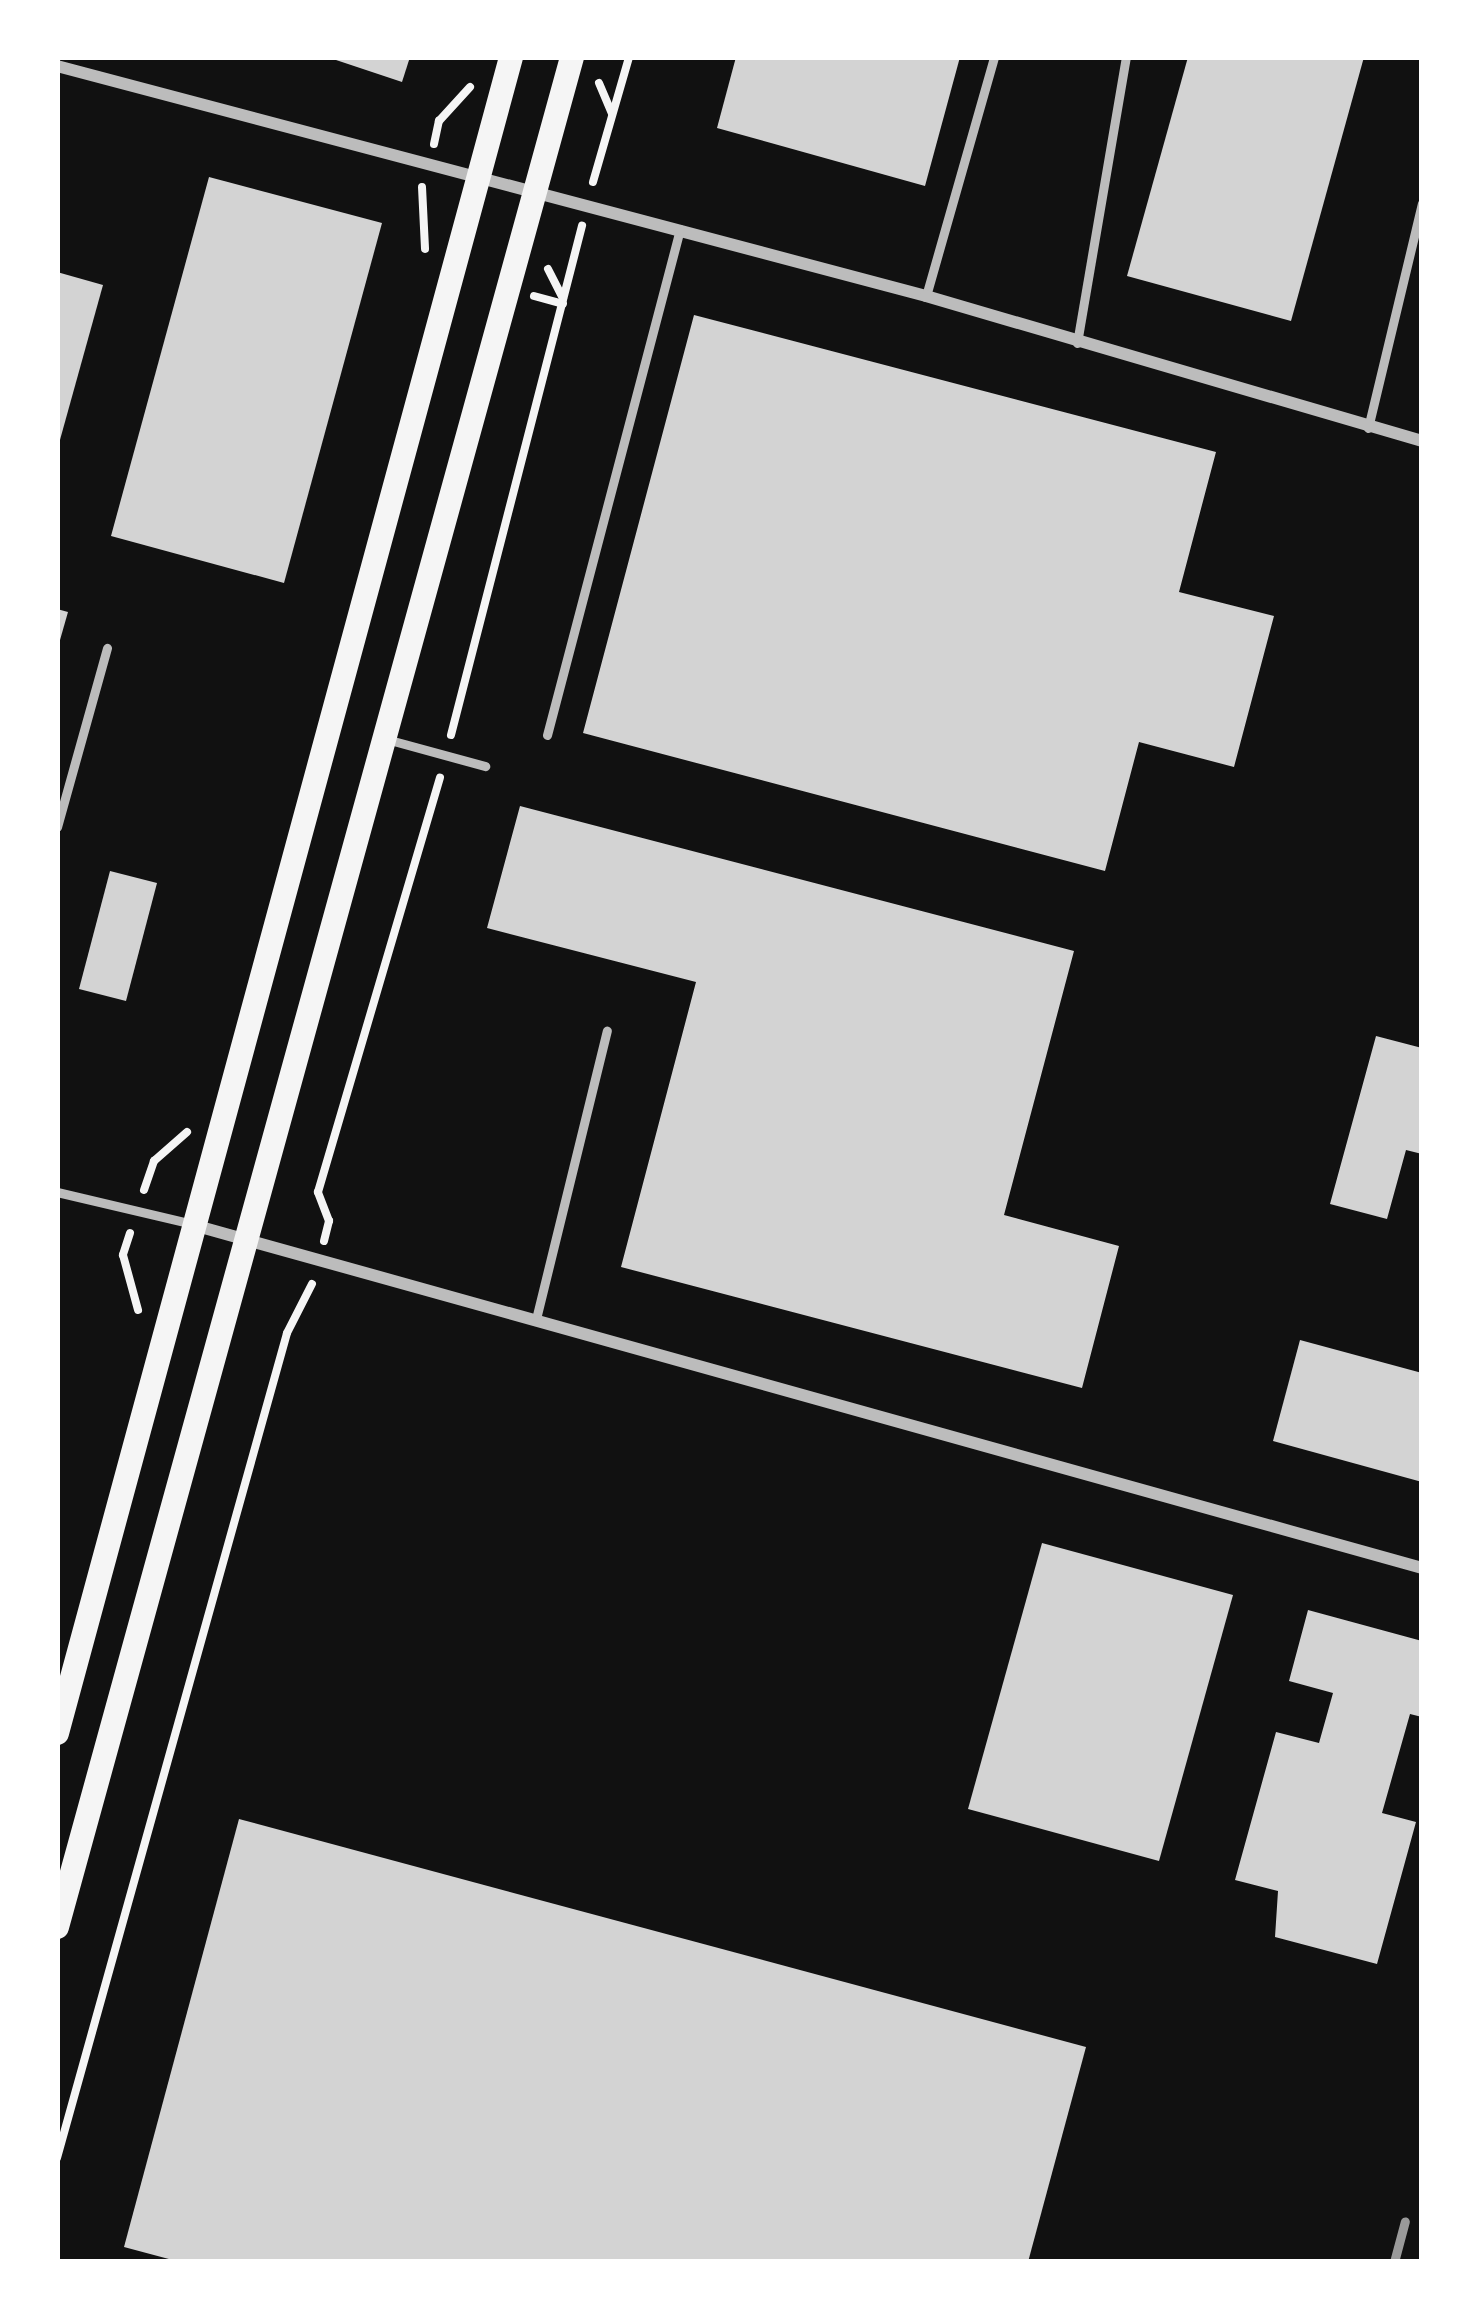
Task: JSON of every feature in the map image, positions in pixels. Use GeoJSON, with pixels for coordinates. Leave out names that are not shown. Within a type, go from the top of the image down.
{"type":"FeatureCollection","features":[{"type":"Feature","properties":{"kind":"main road"},"geometry":{"type":"LineString","coordinates":[[57,1733],[511,57]]}},
{"type":"Feature","properties":{"kind":"main road"},"geometry":{"type":"LineString","coordinates":[[57,1928],[380,738],[572,57]]}},
{"type":"Feature","properties":{"kind":"street"},"geometry":{"type":"LineString","coordinates":[[57,66],[926,296],[1422,441]]}},
{"type":"Feature","properties":{"kind":"street"},"geometry":{"type":"LineString","coordinates":[[197,1226],[1422,1568]]}},
{"type":"Feature","properties":{"kind":"lane"},"geometry":{"type":"LineString","coordinates":[[926,296],[994,57]]}},
{"type":"Feature","properties":{"kind":"lane"},"geometry":{"type":"LineString","coordinates":[[1077,343],[1126,57]]}},
{"type":"Feature","properties":{"kind":"lane"},"geometry":{"type":"LineString","coordinates":[[1368,428],[1422,203]]}},
{"type":"Feature","properties":{"kind":"lane"},"geometry":{"type":"LineString","coordinates":[[547,735],[680,230]]}},
{"type":"Feature","properties":{"kind":"lane"},"geometry":{"type":"LineString","coordinates":[[57,827],[107,648]]}},
{"type":"Feature","properties":{"kind":"lane"},"geometry":{"type":"LineString","coordinates":[[380,738],[485,766]]}},
{"type":"Feature","properties":{"kind":"lane"},"geometry":{"type":"LineString","coordinates":[[536,1319],[607,1031]]}},
{"type":"Feature","properties":{"kind":"lane"},"geometry":{"type":"LineString","coordinates":[[57,1192],[197,1226]]}},
{"type":"Feature","properties":{"kind":"path"},"geometry":{"type":"LineString","coordinates":[[596,78],[613,114]]}},
{"type":"Feature","properties":{"kind":"path"},"geometry":{"type":"LineString","coordinates":[[547,267],[564,300]]}},
{"type":"Feature","properties":{"kind":"building"},"geometry":{"type":"Polygon","coordinates":[[[327,57],[410,57],[402,82],[327,57]]]}},
{"type":"Feature","properties":{"kind":"building"},"geometry":{"type":"Polygon","coordinates":[[[736,57],[960,57],[925,186],[717,128],[736,57]]]}},
{"type":"Feature","properties":{"kind":"building"},"geometry":{"type":"Polygon","coordinates":[[[1188,57],[1364,57],[1291,321],[1127,276],[1188,57]]]}},
{"type":"Feature","properties":{"kind":"building"},"geometry":{"type":"Polygon","coordinates":[[[209,177],[382,223],[284,583],[111,536],[209,177]]]}},
{"type":"Feature","properties":{"kind":"building"},"geometry":{"type":"Polygon","coordinates":[[[57,272],[103,285],[58,447],[57,447],[57,272]]]}},
{"type":"Feature","properties":{"kind":"building"},"geometry":{"type":"Polygon","coordinates":[[[694,315],[1216,452],[1179,592],[1274,616],[1234,767],[1139,742],[1105,871],[583,733],[694,315]]]}},
{"type":"Feature","properties":{"kind":"building"},"geometry":{"type":"Polygon","coordinates":[[[57,609],[68,612],[58,647],[57,647],[57,609]]]}},
{"type":"Feature","properties":{"kind":"building"},"geometry":{"type":"Polygon","coordinates":[[[520,806],[1074,951],[1004,1215],[1119,1246],[1082,1388],[621,1267],[696,982],[487,928],[520,806]]]}},
{"type":"Feature","properties":{"kind":"building"},"geometry":{"type":"Polygon","coordinates":[[[110,871],[157,883],[126,1001],[79,989],[110,871]]]}},
{"type":"Feature","properties":{"kind":"building"},"geometry":{"type":"Polygon","coordinates":[[[1376,1036],[1422,1048],[1422,1154],[1406,1150],[1387,1219],[1330,1204],[1376,1036]]]}},
{"type":"Feature","properties":{"kind":"building"},"geometry":{"type":"Polygon","coordinates":[[[1300,1340],[1422,1373],[1422,1482],[1273,1441],[1300,1340]]]}},
{"type":"Feature","properties":{"kind":"building"},"geometry":{"type":"Polygon","coordinates":[[[1042,1543],[1233,1595],[1159,1861],[968,1809],[1042,1543]]]}},
{"type":"Feature","properties":{"kind":"building"},"geometry":{"type":"Polygon","coordinates":[[[1308,1610],[1422,1641],[1422,1717],[1410,1714],[1382,1813],[1416,1822],[1377,1964],[1275,1937],[1278,1891],[1235,1880],[1276,1732],[1319,1743],[1333,1693],[1289,1681],[1308,1610]]]}},
{"type":"Feature","properties":{"kind":"building"},"geometry":{"type":"Polygon","coordinates":[[[239,1819],[1086,2047],[1028,2262],[180,2262],[124,2247],[239,1819]]]}},
{"type":"Feature","properties":{"kind":"railway"},"geometry":{"type":"LineString","coordinates":[[1394,2262],[1405,2221]]}}]}
